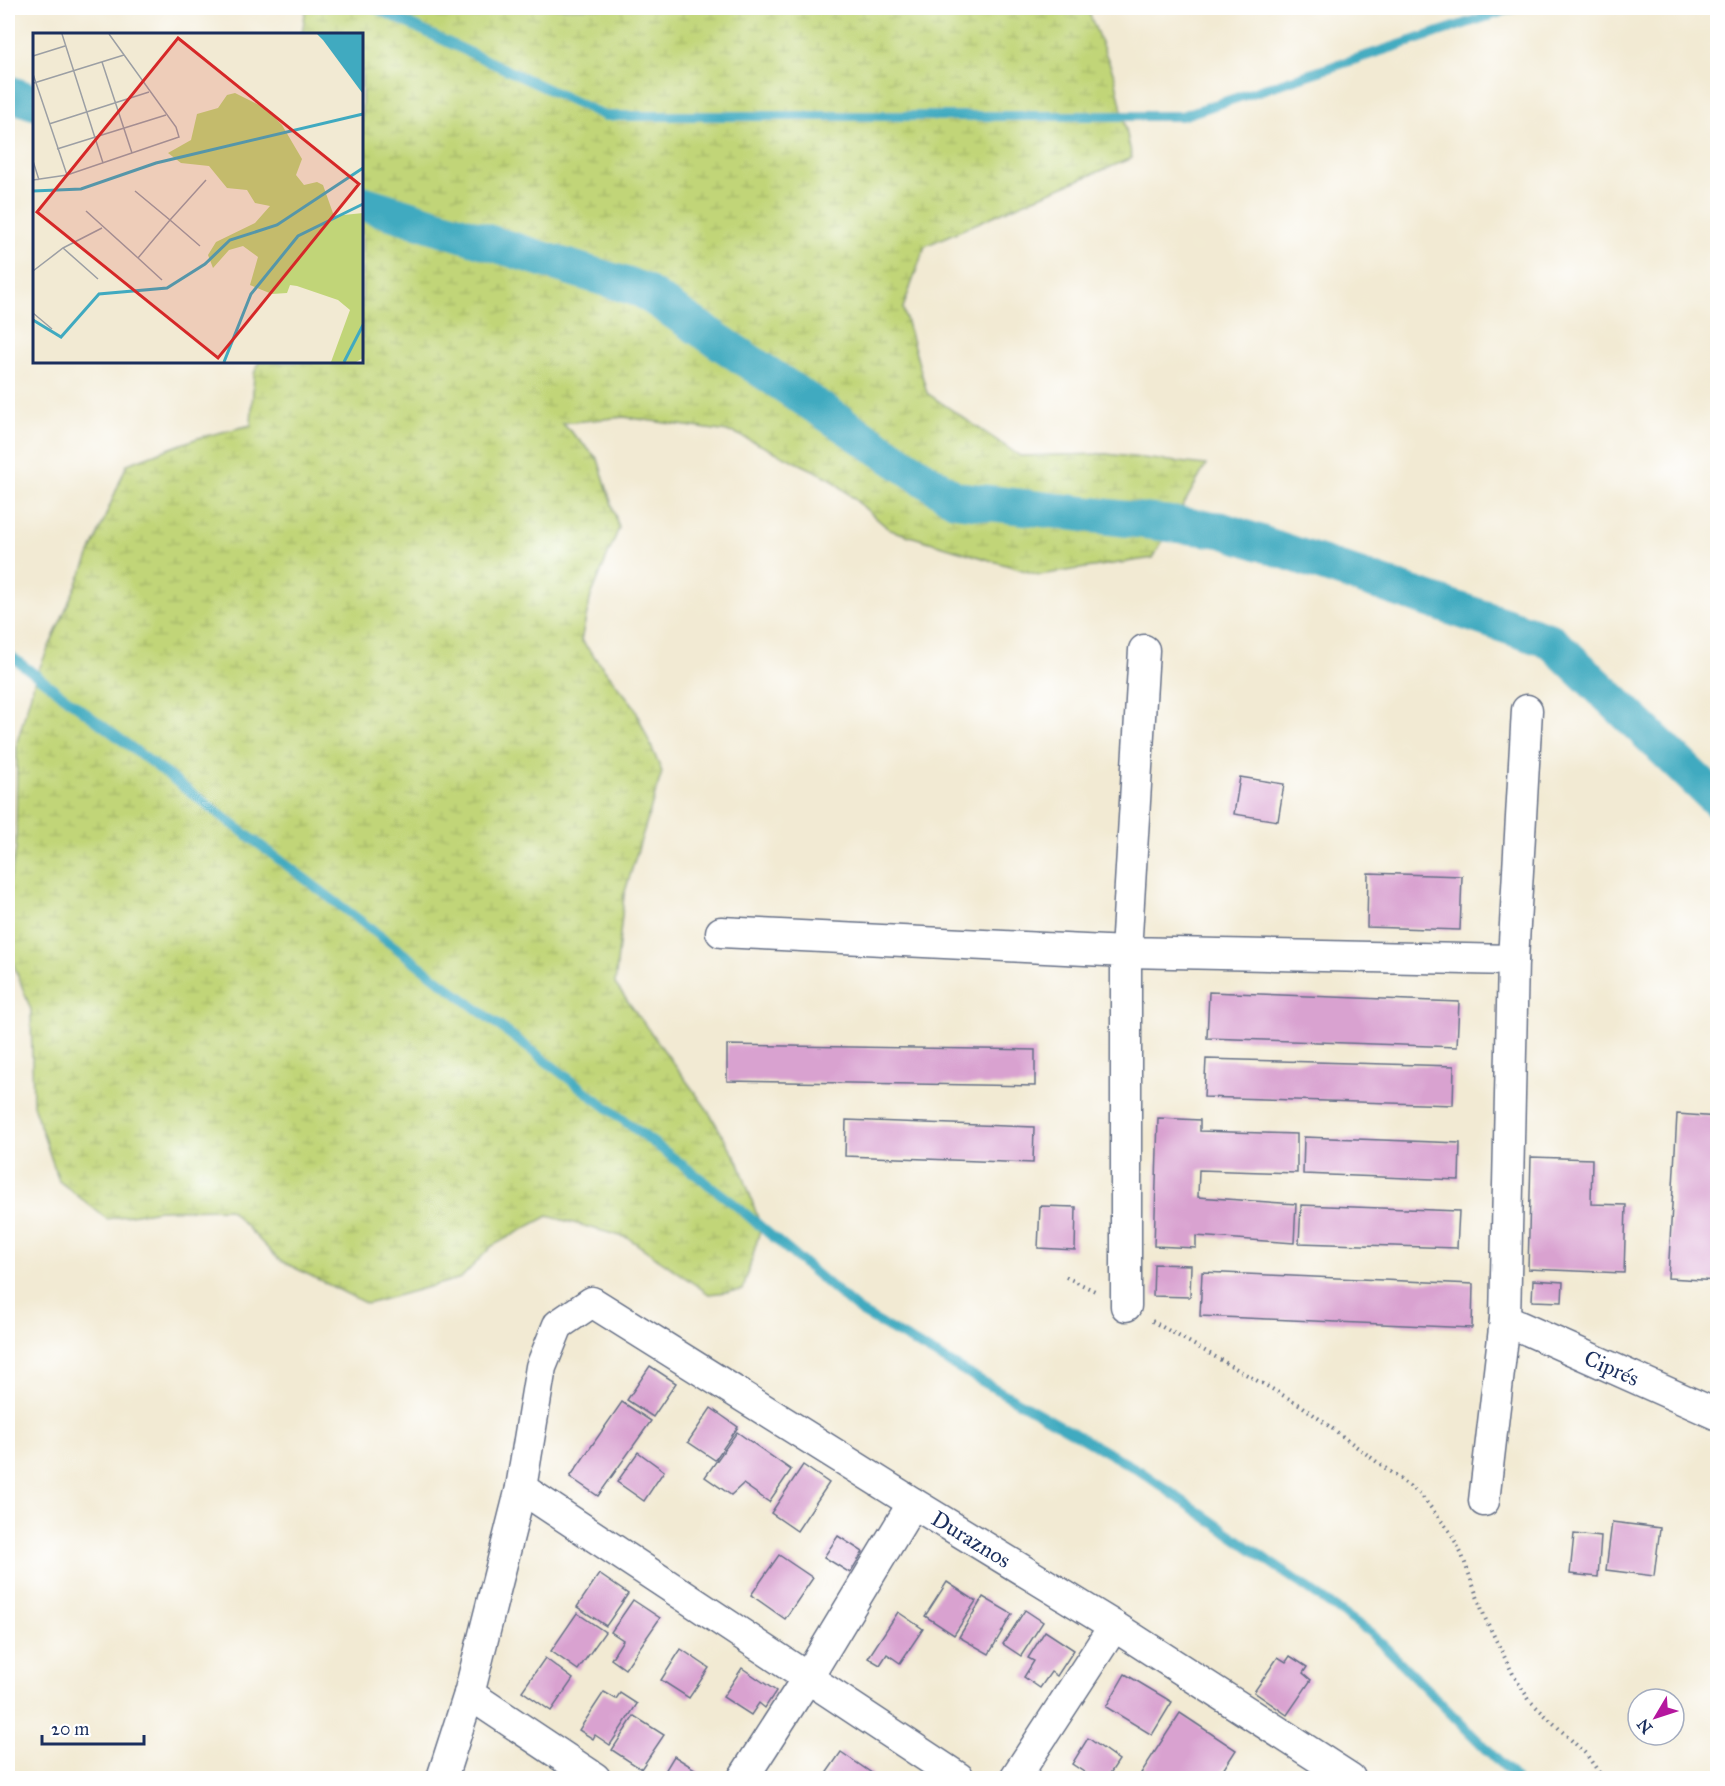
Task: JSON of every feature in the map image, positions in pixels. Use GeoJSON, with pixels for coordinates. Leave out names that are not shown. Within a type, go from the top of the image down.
{"type":"FeatureCollection","features":[{"type":"Feature","properties":{"kind":"street"},"geometry":{"type":"LineString","coordinates":[[1126,1306],[1126,952],[1144,650]]}},
{"type":"Feature","properties":{"kind":"street"},"geometry":{"type":"LineString","coordinates":[[1484,1501],[1505,1320],[1513,960],[1527,710]]}},
{"type":"Feature","properties":{"kind":"street"},"geometry":{"type":"LineString","coordinates":[[721,932],[1126,952],[1513,960]]}},
{"type":"Feature","properties":{"kind":"street","name":"Duraznos"},"geometry":{"type":"LineString","coordinates":[[521,1488],[541,1367],[558,1325],[592,1302],[1114,1626],[1350,1779]]}},
{"type":"Feature","properties":{"kind":"street","name":"Ciprés"},"geometry":{"type":"LineString","coordinates":[[1505,1320],[1718,1415]]}},
{"type":"Feature","properties":{"kind":"street"},"geometry":{"type":"LineString","coordinates":[[442,1779],[469,1694],[521,1488],[959,1779]]}},
{"type":"Feature","properties":{"kind":"street"},"geometry":{"type":"LineString","coordinates":[[743,1779],[808,1677],[913,1503]]}},
{"type":"Feature","properties":{"kind":"street"},"geometry":{"type":"LineString","coordinates":[[1015,1779],[1114,1626]]}},
{"type":"Feature","properties":{"kind":"street"},"geometry":{"type":"LineString","coordinates":[[469,1694],[595,1779]]}},
{"type":"Feature","properties":{"kind":"path"},"geometry":{"type":"LineString","coordinates":[[1066,1277],[1126,1306],[1302,1406],[1419,1494],[1451,1533],[1462,1555],[1485,1618],[1514,1676],[1530,1701],[1586,1754],[1603,1779]]}},
{"type":"Feature","properties":{"kind":"green space"},"geometry":{"type":"Polygon","coordinates":[[[306,8],[1087,8],[1115,77],[1132,158],[925,246],[903,308],[927,393],[1020,456],[1106,454],[1206,465],[1153,558],[1039,575],[890,530],[830,478],[735,433],[624,417],[562,423],[598,459],[619,528],[591,596],[581,640],[634,706],[662,772],[624,895],[615,984],[707,1109],[739,1163],[761,1227],[743,1290],[709,1294],[628,1238],[548,1216],[492,1246],[461,1278],[367,1304],[279,1260],[229,1209],[159,1210],[107,1219],[59,1181],[33,1105],[31,1010],[8,950],[8,889],[16,849],[17,742],[36,676],[127,464],[198,438],[251,425],[254,374],[259,363],[363,363],[363,33],[302,33],[306,8]]]}},
{"type":"Feature","properties":{"kind":"building"},"geometry":{"type":"Polygon","coordinates":[[[1240,777],[1284,784],[1278,821],[1234,814],[1240,777]]]}},
{"type":"Feature","properties":{"kind":"building"},"geometry":{"type":"Polygon","coordinates":[[[1368,873],[1462,876],[1460,930],[1367,927],[1368,873]]]}},
{"type":"Feature","properties":{"kind":"building"},"geometry":{"type":"Polygon","coordinates":[[[1209,992],[1459,1002],[1457,1047],[1207,1038],[1209,992]]]}},
{"type":"Feature","properties":{"kind":"building"},"geometry":{"type":"Polygon","coordinates":[[[727,1045],[1035,1050],[1035,1086],[727,1081],[727,1045]]]}},
{"type":"Feature","properties":{"kind":"building"},"geometry":{"type":"Polygon","coordinates":[[[1206,1059],[1454,1066],[1453,1105],[1204,1097],[1206,1059]]]}},
{"type":"Feature","properties":{"kind":"building"},"geometry":{"type":"Polygon","coordinates":[[[1677,1114],[1718,1117],[1718,1281],[1668,1278],[1677,1114]]]}},
{"type":"Feature","properties":{"kind":"building"},"geometry":{"type":"Polygon","coordinates":[[[1158,1118],[1200,1120],[1200,1131],[1297,1134],[1297,1173],[1199,1170],[1198,1197],[1296,1204],[1294,1243],[1196,1236],[1196,1248],[1154,1246],[1158,1118]]]}},
{"type":"Feature","properties":{"kind":"building"},"geometry":{"type":"Polygon","coordinates":[[[846,1120],[1034,1127],[1033,1163],[845,1156],[846,1120]]]}},
{"type":"Feature","properties":{"kind":"building"},"geometry":{"type":"Polygon","coordinates":[[[1304,1137],[1460,1143],[1459,1180],[1303,1174],[1304,1137]]]}},
{"type":"Feature","properties":{"kind":"building"},"geometry":{"type":"Polygon","coordinates":[[[1531,1157],[1592,1159],[1591,1204],[1626,1205],[1624,1273],[1528,1269],[1531,1157]]]}},
{"type":"Feature","properties":{"kind":"building"},"geometry":{"type":"Polygon","coordinates":[[[1301,1205],[1459,1211],[1457,1248],[1299,1243],[1301,1205]]]}},
{"type":"Feature","properties":{"kind":"building"},"geometry":{"type":"Polygon","coordinates":[[[1040,1206],[1076,1207],[1075,1250],[1038,1248],[1040,1206]]]}},
{"type":"Feature","properties":{"kind":"building"},"geometry":{"type":"Polygon","coordinates":[[[1154,1264],[1191,1265],[1190,1297],[1153,1296],[1154,1264]]]}},
{"type":"Feature","properties":{"kind":"building"},"geometry":{"type":"Polygon","coordinates":[[[1202,1272],[1473,1284],[1472,1328],[1200,1316],[1202,1272]]]}},
{"type":"Feature","properties":{"kind":"building"},"geometry":{"type":"Polygon","coordinates":[[[1533,1280],[1563,1282],[1562,1302],[1532,1301],[1533,1280]]]}},
{"type":"Feature","properties":{"kind":"building"},"geometry":{"type":"Polygon","coordinates":[[[650,1366],[676,1383],[653,1417],[627,1400],[650,1366]]]}},
{"type":"Feature","properties":{"kind":"building"},"geometry":{"type":"Polygon","coordinates":[[[622,1402],[651,1421],[598,1496],[570,1477],[622,1402]]]}},
{"type":"Feature","properties":{"kind":"building"},"geometry":{"type":"Polygon","coordinates":[[[711,1408],[738,1427],[715,1460],[688,1442],[711,1408]]]}},
{"type":"Feature","properties":{"kind":"building"},"geometry":{"type":"Polygon","coordinates":[[[737,1432],[791,1470],[769,1502],[743,1484],[731,1495],[705,1477],[737,1432]]]}},
{"type":"Feature","properties":{"kind":"building"},"geometry":{"type":"Polygon","coordinates":[[[638,1452],[664,1471],[644,1501],[617,1482],[638,1452]]]}},
{"type":"Feature","properties":{"kind":"building"},"geometry":{"type":"Polygon","coordinates":[[[803,1465],[829,1483],[797,1531],[771,1513],[803,1465]]]}},
{"type":"Feature","properties":{"kind":"building"},"geometry":{"type":"Polygon","coordinates":[[[1612,1522],[1660,1528],[1654,1576],[1606,1570],[1612,1522]]]}},
{"type":"Feature","properties":{"kind":"building"},"geometry":{"type":"Polygon","coordinates":[[[1574,1534],[1601,1537],[1598,1577],[1570,1574],[1574,1534]]]}},
{"type":"Feature","properties":{"kind":"building"},"geometry":{"type":"Polygon","coordinates":[[[838,1536],[863,1552],[850,1573],[824,1557],[838,1536]]]}},
{"type":"Feature","properties":{"kind":"building"},"geometry":{"type":"Polygon","coordinates":[[[779,1555],[813,1578],[785,1619],[751,1595],[779,1555]]]}},
{"type":"Feature","properties":{"kind":"building"},"geometry":{"type":"Polygon","coordinates":[[[599,1574],[628,1594],[606,1626],[577,1607],[599,1574]]]}},
{"type":"Feature","properties":{"kind":"building"},"geometry":{"type":"Polygon","coordinates":[[[947,1582],[976,1601],[954,1635],[925,1616],[947,1582]]]}},
{"type":"Feature","properties":{"kind":"building"},"geometry":{"type":"Polygon","coordinates":[[[983,1597],[1012,1614],[989,1654],[959,1637],[983,1597]]]}},
{"type":"Feature","properties":{"kind":"building"},"geometry":{"type":"Polygon","coordinates":[[[633,1600],[660,1618],[625,1669],[611,1659],[623,1640],[611,1632],[633,1600]]]}},
{"type":"Feature","properties":{"kind":"building"},"geometry":{"type":"Polygon","coordinates":[[[1025,1610],[1043,1622],[1021,1656],[1003,1644],[1025,1610]]]}},
{"type":"Feature","properties":{"kind":"building"},"geometry":{"type":"Polygon","coordinates":[[[898,1612],[923,1629],[900,1663],[887,1654],[880,1665],[868,1658],[898,1612]]]}},
{"type":"Feature","properties":{"kind":"building"},"geometry":{"type":"Polygon","coordinates":[[[577,1613],[605,1632],[578,1670],[551,1651],[577,1613]]]}},
{"type":"Feature","properties":{"kind":"building"},"geometry":{"type":"Polygon","coordinates":[[[1045,1631],[1074,1650],[1057,1676],[1051,1672],[1040,1688],[1024,1677],[1034,1661],[1028,1658],[1045,1631]]]}},
{"type":"Feature","properties":{"kind":"building"},"geometry":{"type":"Polygon","coordinates":[[[681,1649],[709,1668],[689,1698],[661,1680],[681,1649]]]}},
{"type":"Feature","properties":{"kind":"building"},"geometry":{"type":"Polygon","coordinates":[[[1290,1656],[1307,1667],[1303,1673],[1311,1680],[1287,1715],[1254,1692],[1278,1657],[1286,1662],[1290,1656]]]}},
{"type":"Feature","properties":{"kind":"building"},"geometry":{"type":"Polygon","coordinates":[[[545,1658],[573,1679],[551,1711],[522,1691],[545,1658]]]}},
{"type":"Feature","properties":{"kind":"building"},"geometry":{"type":"Polygon","coordinates":[[[742,1668],[776,1691],[765,1708],[759,1703],[751,1715],[723,1697],[742,1668]]]}},
{"type":"Feature","properties":{"kind":"building"},"geometry":{"type":"Polygon","coordinates":[[[1125,1674],[1172,1702],[1152,1735],[1106,1707],[1125,1674]]]}},
{"type":"Feature","properties":{"kind":"building"},"geometry":{"type":"Polygon","coordinates":[[[604,1692],[616,1699],[620,1693],[637,1704],[610,1745],[595,1735],[593,1739],[579,1730],[604,1692]]]}},
{"type":"Feature","properties":{"kind":"building"},"geometry":{"type":"Polygon","coordinates":[[[1180,1713],[1236,1750],[1218,1778],[1149,1778],[1141,1773],[1180,1713]]]}},
{"type":"Feature","properties":{"kind":"building"},"geometry":{"type":"Polygon","coordinates":[[[634,1716],[664,1735],[641,1769],[612,1750],[634,1716]]]}},
{"type":"Feature","properties":{"kind":"building"},"geometry":{"type":"Polygon","coordinates":[[[1088,1738],[1119,1760],[1107,1778],[1093,1778],[1072,1764],[1088,1738]]]}},
{"type":"Feature","properties":{"kind":"building"},"geometry":{"type":"Polygon","coordinates":[[[841,1752],[873,1774],[870,1778],[823,1778],[841,1752]]]}},
{"type":"Feature","properties":{"kind":"building"},"geometry":{"type":"Polygon","coordinates":[[[674,1756],[709,1778],[669,1778],[671,1775],[665,1771],[674,1756]]]}},
{"type":"Feature","properties":{"kind":"waterway"},"geometry":{"type":"LineString","coordinates":[[375,8],[605,116],[1181,116],[1513,8]]}},
{"type":"Feature","properties":{"kind":"waterway"},"geometry":{"type":"LineString","coordinates":[[8,93],[33,102]]}},
{"type":"Feature","properties":{"kind":"waterway"},"geometry":{"type":"LineString","coordinates":[[363,203],[642,290],[955,499],[1222,530],[1551,641],[1718,801]]}},
{"type":"Feature","properties":{"kind":"waterway"},"geometry":{"type":"LineString","coordinates":[[8,654],[733,1203],[862,1313],[1140,1471],[1371,1633],[1515,1778]]}}]}
